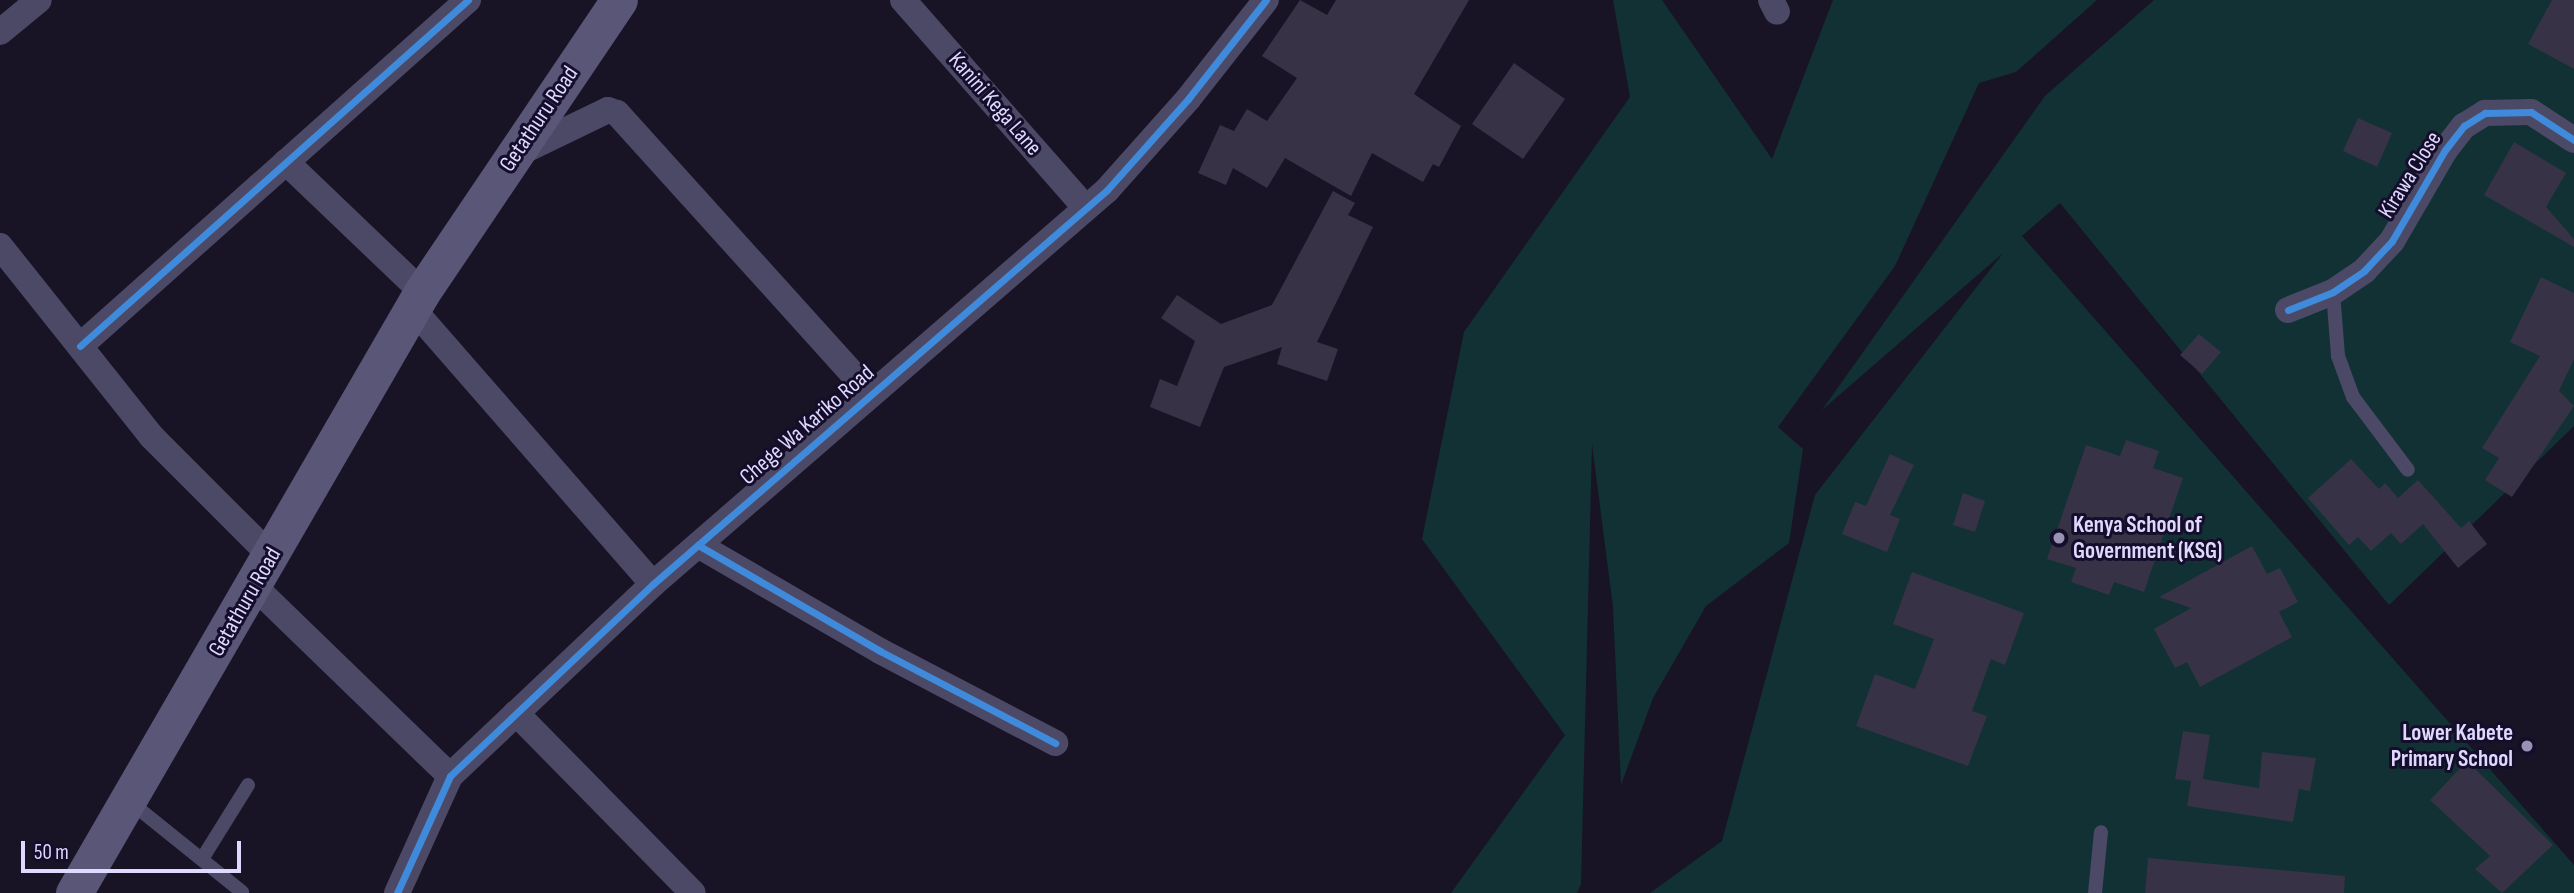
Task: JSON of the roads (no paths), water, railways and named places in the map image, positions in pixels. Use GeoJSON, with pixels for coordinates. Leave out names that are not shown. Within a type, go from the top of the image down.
{"type":"FeatureCollection","features":[{"type":"Feature","properties":{"kind":"main road","name":"Getathuru Road"},"geometry":{"type":"LineString","coordinates":[[74,893],[263,572],[417,300],[619,0]]}},
{"type":"Feature","properties":{"kind":"street"},"geometry":{"type":"LineString","coordinates":[[0,32],[39,0]]}},
{"type":"Feature","properties":{"kind":"street"},"geometry":{"type":"LineString","coordinates":[[80,346],[468,0]]}},
{"type":"Feature","properties":{"kind":"street","name":"Kanini Kega Lane"},"geometry":{"type":"LineString","coordinates":[[904,0],[1086,208]]}},
{"type":"Feature","properties":{"kind":"street","name":"Chege Wa Kariko Road"},"geometry":{"type":"LineString","coordinates":[[397,893],[450,776],[653,584],[1086,208],[1188,99],[1266,0]]}},
{"type":"Feature","properties":{"kind":"street","name":"Chege Wa Kariko Road"},"geometry":{"type":"LineString","coordinates":[[515,155],[608,110],[617,113],[871,394]]}},
{"type":"Feature","properties":{"kind":"street","name":"Kirawa Close"},"geometry":{"type":"LineString","coordinates":[[2288,310],[2333,292],[2364,271],[2392,241],[2464,126],[2486,113],[2531,112],[2574,140]]}},
{"type":"Feature","properties":{"kind":"street"},"geometry":{"type":"LineString","coordinates":[[286,162],[417,300],[653,584]]}},
{"type":"Feature","properties":{"kind":"street"},"geometry":{"type":"LineString","coordinates":[[0,246],[263,572],[450,776]]}},
{"type":"Feature","properties":{"kind":"street"},"geometry":{"type":"LineString","coordinates":[[698,545],[880,651],[1055,743]]}},
{"type":"Feature","properties":{"kind":"street"},"geometry":{"type":"LineString","coordinates":[[516,713],[693,893]]}},
{"type":"Feature","properties":{"kind":"lane"},"geometry":{"type":"LineString","coordinates":[[2333,292],[2339,356],[2353,397],[2408,470]]}},
{"type":"Feature","properties":{"kind":"lane"},"geometry":{"type":"LineString","coordinates":[[202,859],[248,785]]}},
{"type":"Feature","properties":{"kind":"lane"},"geometry":{"type":"LineString","coordinates":[[128,800],[242,892]]}},
{"type":"Feature","properties":{"kind":"lane"},"geometry":{"type":"LineString","coordinates":[[2095,893],[2101,832]]}},
{"type":"Feature","properties":{"kind":"place","name":"Kenya School of Government (KSG)"},"geometry":{"type":"Point","coordinates":[2059,538]}},
{"type":"Feature","properties":{"kind":"place","name":"Lower Kabete Primary School"},"geometry":{"type":"Point","coordinates":[2527,746]}}]}
